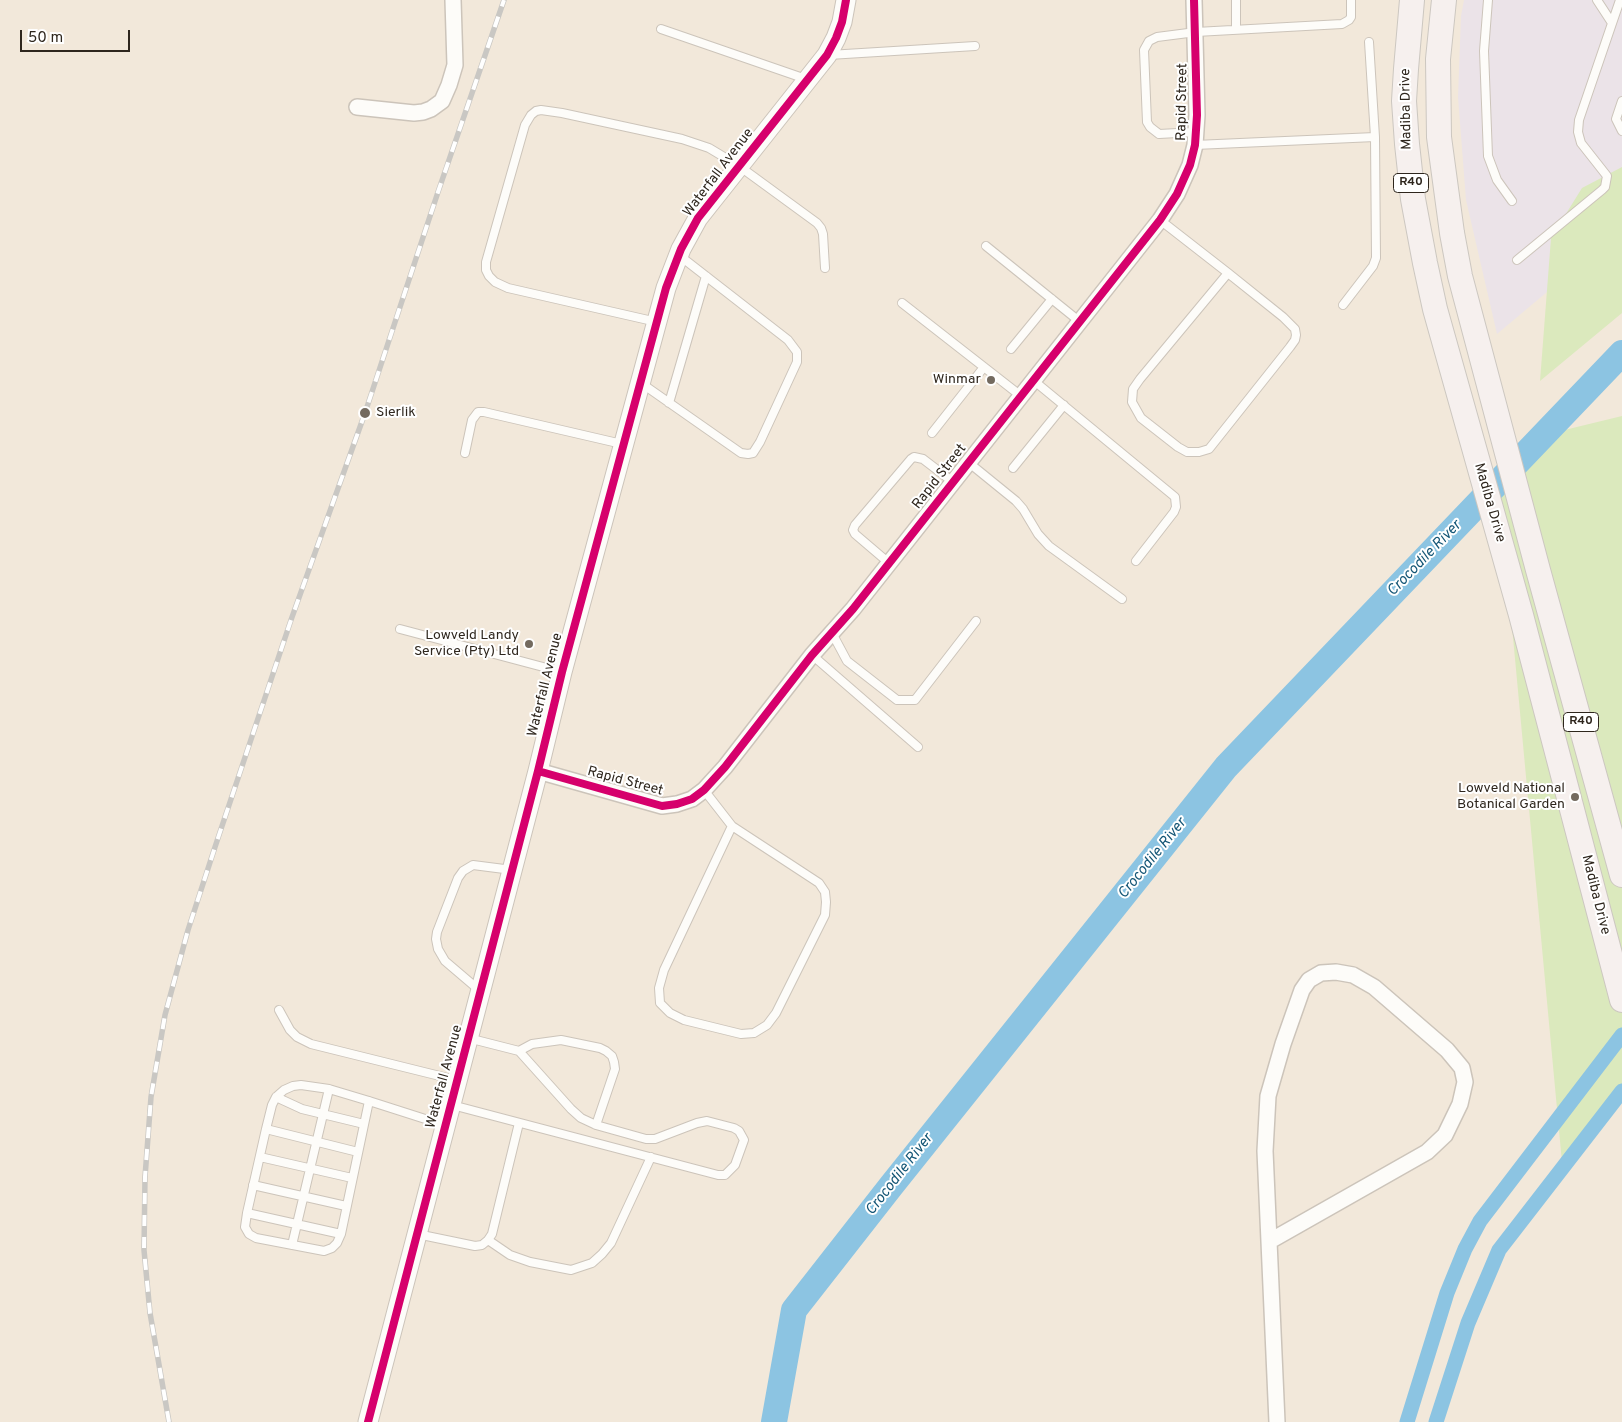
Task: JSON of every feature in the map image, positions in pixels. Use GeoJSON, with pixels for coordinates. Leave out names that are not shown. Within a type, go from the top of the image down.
{"type":"FeatureCollection","features":[{"type":"Feature","properties":{"kind":"main road","name":"Madiba Drive"},"geometry":{"type":"LineString","coordinates":[[1412,0],[1404,100],[1413,199],[1425,263],[1435,309],[1521,615],[1622,1000]]}},
{"type":"Feature","properties":{"kind":"main road","name":"R40"},"geometry":{"type":"LineString","coordinates":[[1444,0],[1438,59],[1439,137],[1460,276],[1478,349],[1622,875]]}},
{"type":"Feature","properties":{"kind":"street"},"geometry":{"type":"LineString","coordinates":[[356,107],[414,113],[431,109],[442,101],[455,65],[453,0]]}},
{"type":"Feature","properties":{"kind":"street","name":"Waterfall Avenue"},"geometry":{"type":"LineString","coordinates":[[368,1422],[538,771],[562,672],[666,288],[678,255],[698,218],[826,55],[836,38],[842,22],[846,0]]}},
{"type":"Feature","properties":{"kind":"street","name":"Rapid Street"},"geometry":{"type":"LineString","coordinates":[[538,771],[662,806],[692,799],[704,790],[725,767],[812,655],[853,609],[1160,220],[1177,194],[1190,165],[1195,138],[1197,115],[1194,0]]}},
{"type":"Feature","properties":{"kind":"street"},"geometry":{"type":"LineString","coordinates":[[1270,1241],[1428,1152],[1445,1135],[1460,1104],[1465,1082],[1462,1068],[1448,1050],[1374,987],[1353,975],[1336,972],[1321,973],[1309,980],[1302,990],[1283,1044],[1268,1096],[1265,1151],[1277,1422]]}},
{"type":"Feature","properties":{"kind":"lane"},"geometry":{"type":"LineString","coordinates":[[1236,0],[1236,29]]}},
{"type":"Feature","properties":{"kind":"lane"},"geometry":{"type":"LineString","coordinates":[[1351,0],[1351,17],[1342,24],[1236,29],[1152,38],[1144,50],[1147,122],[1159,134],[1195,138],[1374,137]]}},
{"type":"Feature","properties":{"kind":"lane"},"geometry":{"type":"LineString","coordinates":[[1488,0],[1484,50],[1488,156],[1498,180],[1512,201]]}},
{"type":"Feature","properties":{"kind":"lane"},"geometry":{"type":"LineString","coordinates":[[1597,0],[1612,24]]}},
{"type":"Feature","properties":{"kind":"lane"},"geometry":{"type":"LineString","coordinates":[[1517,260],[1605,187],[1607,176],[1581,143],[1578,132],[1579,120],[1620,0]]}},
{"type":"Feature","properties":{"kind":"lane"},"geometry":{"type":"LineString","coordinates":[[661,29],[807,80]]}},
{"type":"Feature","properties":{"kind":"lane"},"geometry":{"type":"LineString","coordinates":[[1343,305],[1373,266],[1376,258],[1374,137],[1369,42]]}},
{"type":"Feature","properties":{"kind":"lane"},"geometry":{"type":"LineString","coordinates":[[826,55],[975,46]]}},
{"type":"Feature","properties":{"kind":"lane"},"geometry":{"type":"LineString","coordinates":[[1622,101],[1616,119],[1622,131]]}},
{"type":"Feature","properties":{"kind":"lane"},"geometry":{"type":"LineString","coordinates":[[657,322],[508,288],[495,282],[489,276],[486,270],[486,262],[525,125],[530,115],[541,110],[562,113],[697,143],[709,148],[738,166],[819,225],[823,234],[825,268]]}},
{"type":"Feature","properties":{"kind":"lane"},"geometry":{"type":"LineString","coordinates":[[1160,220],[1228,273],[1287,321],[1295,329],[1296,335],[1290,347],[1209,449],[1200,452],[1188,452],[1178,447],[1141,418],[1132,402],[1133,389],[1228,273]]}},
{"type":"Feature","properties":{"kind":"lane"},"geometry":{"type":"LineString","coordinates":[[986,246],[1079,322]]}},
{"type":"Feature","properties":{"kind":"lane"},"geometry":{"type":"LineString","coordinates":[[641,383],[741,453],[748,454],[756,449],[760,442],[797,362],[797,352],[788,340],[678,255]]}},
{"type":"Feature","properties":{"kind":"lane"},"geometry":{"type":"LineString","coordinates":[[669,403],[706,276]]}},
{"type":"Feature","properties":{"kind":"lane"},"geometry":{"type":"LineString","coordinates":[[1011,349],[1052,299]]}},
{"type":"Feature","properties":{"kind":"lane"},"geometry":{"type":"LineString","coordinates":[[902,303],[1021,396]]}},
{"type":"Feature","properties":{"kind":"lane"},"geometry":{"type":"LineString","coordinates":[[932,433],[984,367]]}},
{"type":"Feature","properties":{"kind":"lane"},"geometry":{"type":"LineString","coordinates":[[1033,380],[1175,497],[1176,507],[1174,512],[1136,561]]}},
{"type":"Feature","properties":{"kind":"lane"},"geometry":{"type":"LineString","coordinates":[[1013,468],[1064,405]]}},
{"type":"Feature","properties":{"kind":"lane"},"geometry":{"type":"LineString","coordinates":[[465,453],[472,420],[478,412],[624,444]]}},
{"type":"Feature","properties":{"kind":"lane"},"geometry":{"type":"LineString","coordinates":[[889,563],[855,534],[853,530],[855,524],[911,459],[923,459],[953,482]]}},
{"type":"Feature","properties":{"kind":"lane"},"geometry":{"type":"LineString","coordinates":[[968,462],[1016,501],[1038,534],[1050,546],[1122,599]]}},
{"type":"Feature","properties":{"kind":"lane"},"geometry":{"type":"LineString","coordinates":[[832,632],[847,661],[897,700],[915,700],[976,621]]}},
{"type":"Feature","properties":{"kind":"lane"},"geometry":{"type":"LineString","coordinates":[[400,629],[562,672]]}},
{"type":"Feature","properties":{"kind":"lane"},"geometry":{"type":"LineString","coordinates":[[812,655],[918,747]]}},
{"type":"Feature","properties":{"kind":"lane"},"geometry":{"type":"LineString","coordinates":[[704,790],[732,826],[819,883],[825,892],[824,915],[776,1013],[767,1025],[761,1029],[754,1033],[741,1034],[684,1020],[670,1013],[660,1003],[659,988],[664,970],[732,826]]}},
{"type":"Feature","properties":{"kind":"lane"},"geometry":{"type":"LineString","coordinates":[[480,991],[445,961],[438,949],[437,932],[458,878],[468,866],[512,870]]}},
{"type":"Feature","properties":{"kind":"lane"},"geometry":{"type":"LineString","coordinates":[[279,1010],[297,1037],[311,1044],[457,1081]]}},
{"type":"Feature","properties":{"kind":"lane"},"geometry":{"type":"LineString","coordinates":[[451,1104],[718,1175],[725,1175],[735,1165],[744,1140],[740,1131],[707,1121],[654,1139],[596,1124],[581,1118],[571,1109],[520,1051],[468,1038]]}},
{"type":"Feature","properties":{"kind":"lane"},"geometry":{"type":"LineString","coordinates":[[520,1051],[532,1044],[561,1040],[600,1048],[612,1056],[615,1069],[596,1124]]}},
{"type":"Feature","properties":{"kind":"lane"},"geometry":{"type":"LineString","coordinates":[[369,1101],[341,1234],[337,1243],[324,1252],[256,1238],[249,1234],[245,1227],[247,1213],[266,1129],[272,1105],[276,1097],[284,1090],[292,1086],[301,1085],[329,1089],[369,1101],[446,1125]]}},
{"type":"Feature","properties":{"kind":"lane"},"geometry":{"type":"LineString","coordinates":[[292,1245],[329,1089]]}},
{"type":"Feature","properties":{"kind":"lane"},"geometry":{"type":"LineString","coordinates":[[276,1097],[290,1105],[364,1124]]}},
{"type":"Feature","properties":{"kind":"lane"},"geometry":{"type":"LineString","coordinates":[[418,1234],[475,1246],[482,1245],[488,1240],[492,1234],[519,1123]]}},
{"type":"Feature","properties":{"kind":"lane"},"geometry":{"type":"LineString","coordinates":[[266,1129],[358,1152]]}},
{"type":"Feature","properties":{"kind":"lane"},"geometry":{"type":"LineString","coordinates":[[260,1157],[352,1178]]}},
{"type":"Feature","properties":{"kind":"lane"},"geometry":{"type":"LineString","coordinates":[[488,1240],[510,1255],[530,1262],[571,1270],[592,1263],[611,1243],[650,1157]]}},
{"type":"Feature","properties":{"kind":"lane"},"geometry":{"type":"LineString","coordinates":[[253,1185],[346,1206]]}},
{"type":"Feature","properties":{"kind":"lane"},"geometry":{"type":"LineString","coordinates":[[247,1213],[341,1234]]}},
{"type":"Feature","properties":{"kind":"shaded area"},"geometry":{"type":"Polygon","coordinates":[[[1464,0],[1622,0],[1622,229],[1497,334],[1466,200],[1458,97],[1461,16],[1464,0]]]}},
{"type":"Feature","properties":{"kind":"green space"},"geometry":{"type":"Polygon","coordinates":[[[1622,167],[1622,313],[1540,381],[1551,238],[1582,188],[1622,167]]]}},
{"type":"Feature","properties":{"kind":"green space","name":"Lowveld National Botanical Garden"},"geometry":{"type":"Polygon","coordinates":[[[1622,416],[1622,1096],[1563,1173],[1500,498],[1548,434],[1622,416]]]}},
{"type":"Feature","properties":{"kind":"waterway","name":"Crocodile River"},"geometry":{"type":"LineString","coordinates":[[774,1422],[794,1310],[891,1186],[1226,767],[1622,353]]}},
{"type":"Feature","properties":{"kind":"waterway"},"geometry":{"type":"LineString","coordinates":[[1407,1422],[1447,1293],[1465,1249],[1480,1221],[1622,1035]]}},
{"type":"Feature","properties":{"kind":"waterway"},"geometry":{"type":"LineString","coordinates":[[1436,1422],[1468,1323],[1499,1250],[1622,1091]]}},
{"type":"Feature","properties":{"kind":"railway"},"geometry":{"type":"LineString","coordinates":[[169,1422],[150,1313],[144,1250],[145,1177],[151,1097],[165,1015],[188,930],[216,844],[291,620],[365,413],[504,0]]}},
{"type":"Feature","properties":{"kind":"cycle path"},"geometry":{"type":"LineString","coordinates":[[368,1422],[538,771],[562,672],[666,288],[681,249],[698,218],[827,55],[842,22],[846,0]]}},
{"type":"Feature","properties":{"kind":"cycle path"},"geometry":{"type":"LineString","coordinates":[[538,771],[662,806],[692,799],[704,790],[725,767],[812,655],[853,609],[1160,220],[1177,194],[1190,165],[1195,145],[1197,115],[1194,0]]}},
{"type":"Feature","properties":{"kind":"place","name":"Winmar"},"geometry":{"type":"Point","coordinates":[991,380]}},
{"type":"Feature","properties":{"kind":"place","name":"Sierlik"},"geometry":{"type":"Point","coordinates":[365,413]}},
{"type":"Feature","properties":{"kind":"place","name":"Lowveld Landy Service (Pty) Ltd"},"geometry":{"type":"Point","coordinates":[529,644]}},
{"type":"Feature","properties":{"kind":"place","name":"Lowveld National Botanical Garden"},"geometry":{"type":"Point","coordinates":[1575,797]}}]}
